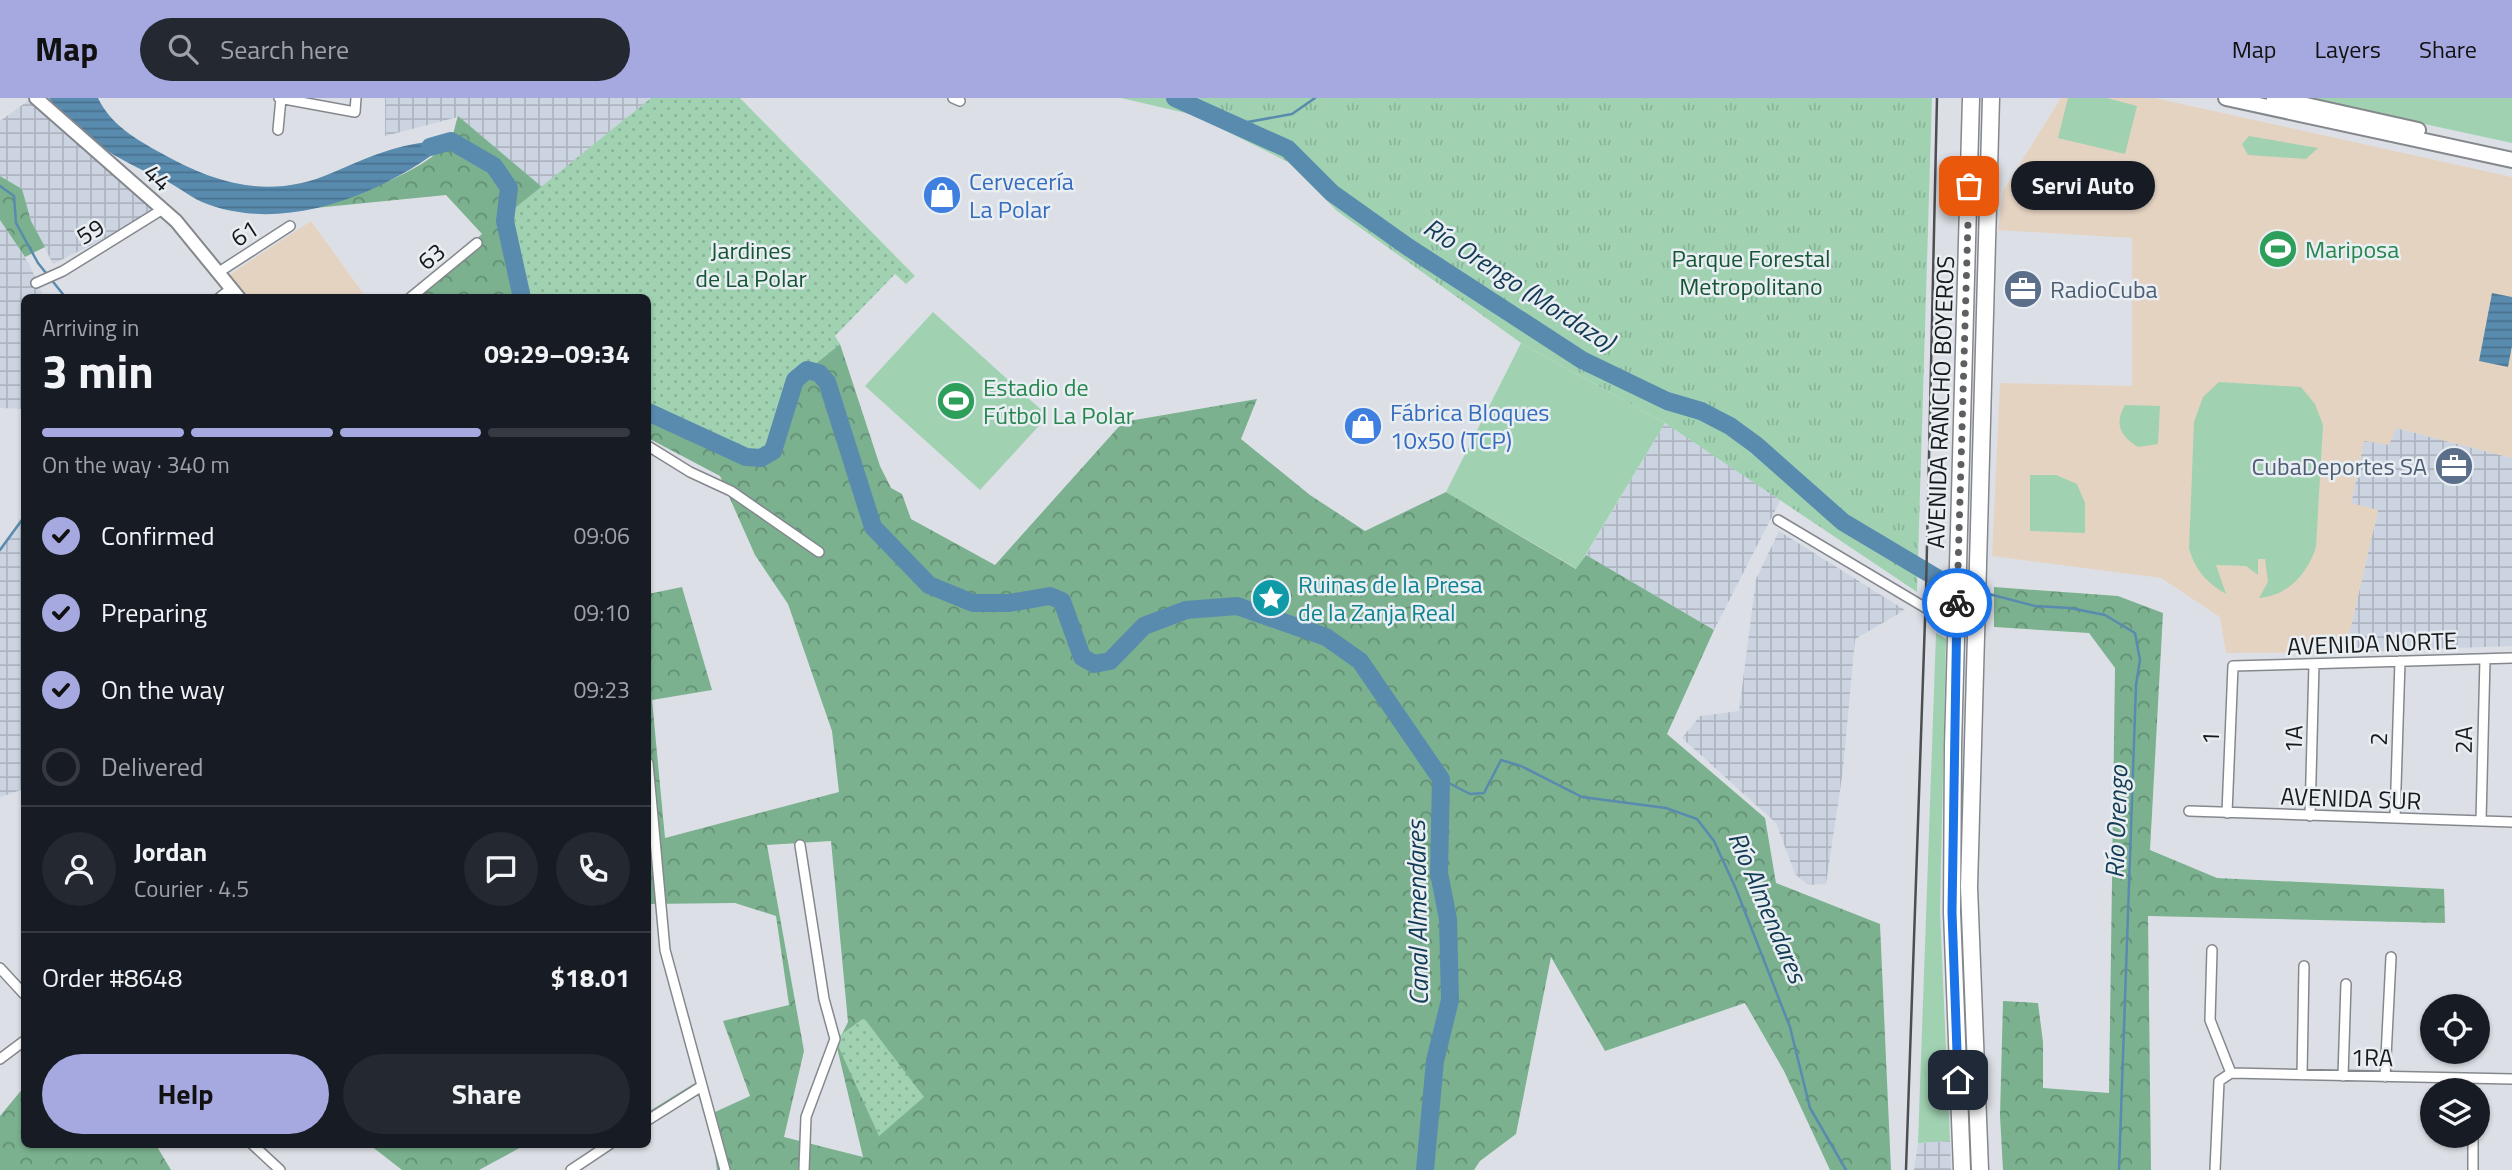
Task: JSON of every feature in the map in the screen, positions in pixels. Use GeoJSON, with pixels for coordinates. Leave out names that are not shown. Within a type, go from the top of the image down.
{"type":"FeatureCollection","features":[{"type":"Feature","properties":{"kind":"highway","name":"AVENIDA RANCHO BOYEROS"},"geometry":{"type":"LineString","coordinates":[[1962,1170],[1952,912],[1957,567],[1972,98]]}},
{"type":"Feature","properties":{"kind":"highway","name":"AVENIDA RANCHO BOYEROS"},"geometry":{"type":"LineString","coordinates":[[1980,1170],[1969,887],[1991,98]]}},
{"type":"Feature","properties":{"kind":"main road"},"geometry":{"type":"LineString","coordinates":[[2226,98],[2512,160]]}},
{"type":"Feature","properties":{"kind":"main road"},"geometry":{"type":"LineString","coordinates":[[2274,98],[2512,150]]}},
{"type":"Feature","properties":{"kind":"street","name":"44"},"geometry":{"type":"LineString","coordinates":[[36,98],[163,209],[235,293]]}},
{"type":"Feature","properties":{"kind":"street"},"geometry":{"type":"LineString","coordinates":[[278,130],[280,98],[355,112],[356,98]]}},
{"type":"Feature","properties":{"kind":"street","name":"59"},"geometry":{"type":"LineString","coordinates":[[36,282],[62,271],[163,209]]}},
{"type":"Feature","properties":{"kind":"street","name":"61"},"geometry":{"type":"LineString","coordinates":[[219,272],[290,226]]}},
{"type":"Feature","properties":{"kind":"street","name":"63"},"geometry":{"type":"LineString","coordinates":[[415,294],[477,243]]}},
{"type":"Feature","properties":{"kind":"street"},"geometry":{"type":"LineString","coordinates":[[651,448],[690,472],[731,491],[819,552]]}},
{"type":"Feature","properties":{"kind":"street"},"geometry":{"type":"LineString","coordinates":[[1779,520],[1956,626]]}},
{"type":"Feature","properties":{"kind":"street","name":"AVENIDA NORTE"},"geometry":{"type":"LineString","coordinates":[[2233,666],[2512,658]]}},
{"type":"Feature","properties":{"kind":"street","name":"2A"},"geometry":{"type":"LineString","coordinates":[[2481,821],[2485,659]]}},
{"type":"Feature","properties":{"kind":"street","name":"2"},"geometry":{"type":"LineString","coordinates":[[2395,818],[2400,661]]}},
{"type":"Feature","properties":{"kind":"street","name":"1A"},"geometry":{"type":"LineString","coordinates":[[2309,816],[2314,664]]}},
{"type":"Feature","properties":{"kind":"street","name":"1"},"geometry":{"type":"LineString","coordinates":[[2227,813],[2233,666]]}},
{"type":"Feature","properties":{"kind":"street","name":"AVENIDA SUR"},"geometry":{"type":"LineString","coordinates":[[2189,811],[2512,822]]}},
{"type":"Feature","properties":{"kind":"street"},"geometry":{"type":"LineString","coordinates":[[651,840],[652,866],[667,959],[724,1170]]}},
{"type":"Feature","properties":{"kind":"street"},"geometry":{"type":"LineString","coordinates":[[800,845],[824,999],[835,1039],[806,1117],[804,1170]]}},
{"type":"Feature","properties":{"kind":"street"},"geometry":{"type":"LineString","coordinates":[[2212,950],[2210,1020],[2231,1073],[2219,1081],[2215,1170]]}},
{"type":"Feature","properties":{"kind":"street"},"geometry":{"type":"LineString","coordinates":[[2385,1077],[2391,957]]}},
{"type":"Feature","properties":{"kind":"street"},"geometry":{"type":"LineString","coordinates":[[2302,1075],[2304,967]]}},
{"type":"Feature","properties":{"kind":"street"},"geometry":{"type":"LineString","coordinates":[[0,968],[21,991]]}},
{"type":"Feature","properties":{"kind":"street"},"geometry":{"type":"LineString","coordinates":[[2343,1076],[2346,984]]}},
{"type":"Feature","properties":{"kind":"street"},"geometry":{"type":"LineString","coordinates":[[0,1059],[21,1043]]}},
{"type":"Feature","properties":{"kind":"street","name":"1RA"},"geometry":{"type":"LineString","coordinates":[[2231,1073],[2430,1078]]}},
{"type":"Feature","properties":{"kind":"street","name":"1RA"},"geometry":{"type":"LineString","coordinates":[[2490,1079],[2512,1079]]}},
{"type":"Feature","properties":{"kind":"street"},"geometry":{"type":"LineString","coordinates":[[651,1118],[702,1086]]}},
{"type":"Feature","properties":{"kind":"street"},"geometry":{"type":"LineString","coordinates":[[255,1148],[280,1170]]}},
{"type":"Feature","properties":{"kind":"street"},"geometry":{"type":"LineString","coordinates":[[570,1170],[604,1148]]}},
{"type":"Feature","properties":{"kind":"street"},"geometry":{"type":"LineString","coordinates":[[2473,1148],[2473,1170]]}},
{"type":"Feature","properties":{"kind":"shaded area"},"geometry":{"type":"Polygon","coordinates":[[[32,98],[163,209],[53,264],[31,221],[22,189],[0,176],[0,121],[32,98]]]}},
{"type":"Feature","properties":{"kind":"shaded area"},"geometry":{"type":"Polygon","coordinates":[[[385,98],[651,98],[542,187],[458,117],[385,136],[385,98]]]}},
{"type":"Feature","properties":{"kind":"shaded area"},"geometry":{"type":"Polygon","coordinates":[[[2061,98],[2155,98],[2512,177],[2512,458],[2396,428],[2389,445],[2364,441],[2351,503],[2378,510],[2345,652],[2226,653],[2220,617],[2161,578],[1992,556],[2000,383],[2132,386],[2132,238],[1998,230],[2003,191],[2061,98]]]}},
{"type":"Feature","properties":{"kind":"shaded area"},"geometry":{"type":"Polygon","coordinates":[[[0,219],[29,264],[43,294],[21,294],[21,409],[0,408],[0,219]]]}},
{"type":"Feature","properties":{"kind":"shaded area"},"geometry":{"type":"Polygon","coordinates":[[[311,221],[364,294],[245,294],[229,275],[311,221]]]}},
{"type":"Feature","properties":{"kind":"shaded area"},"geometry":{"type":"Polygon","coordinates":[[[1665,423],[1781,499],[1714,630],[1586,555],[1665,423]]]}},
{"type":"Feature","properties":{"kind":"shaded area"},"geometry":{"type":"Polygon","coordinates":[[[2396,428],[2512,458],[2512,646],[2345,652],[2378,510],[2351,504],[2364,441],[2396,428]]]}},
{"type":"Feature","properties":{"kind":"shaded area"},"geometry":{"type":"Polygon","coordinates":[[[21,521],[21,790],[0,797],[0,550],[21,521]]]}},
{"type":"Feature","properties":{"kind":"shaded area"},"geometry":{"type":"Polygon","coordinates":[[[1779,531],[1905,610],[1855,639],[1843,770],[1826,884],[1808,885],[1795,874],[1776,823],[1682,738],[1700,716],[1739,711],[1756,579],[1779,531]]]}},
{"type":"Feature","properties":{"kind":"shaded area"},"geometry":{"type":"Polygon","coordinates":[[[1950,1141],[1951,1170],[1914,1170],[1918,1143],[1950,1141]]]}},
{"type":"Feature","properties":{"kind":"green space","name":"Jardines de La Polar"},"geometry":{"type":"Polygon","coordinates":[[[651,98],[740,98],[915,276],[906,284],[895,274],[835,336],[840,344],[795,380],[773,451],[761,458],[746,457],[651,413],[651,294],[521,294],[505,221],[515,208],[651,98]]]}},
{"type":"Feature","properties":{"kind":"green space","name":"Parque Forestal Metropolitano"},"geometry":{"type":"Polygon","coordinates":[[[1121,98],[1932,98],[1917,592],[1665,423],[1521,343],[1337,211],[1288,162],[1194,115],[1121,98]]]}},
{"type":"Feature","properties":{"kind":"green space"},"geometry":{"type":"Polygon","coordinates":[[[2068,98],[2107,98],[2137,106],[2125,154],[2058,138],[2068,98]]]}},
{"type":"Feature","properties":{"kind":"green space"},"geometry":{"type":"Polygon","coordinates":[[[2304,98],[2512,98],[2512,143],[2304,98]]]}},
{"type":"Feature","properties":{"kind":"green space"},"geometry":{"type":"Polygon","coordinates":[[[458,116],[542,187],[523,294],[411,294],[482,234],[446,195],[315,208],[404,174],[437,153],[449,142],[458,116]]]}},
{"type":"Feature","properties":{"kind":"green space"},"geometry":{"type":"Polygon","coordinates":[[[2249,136],[2318,148],[2306,159],[2248,155],[2242,144],[2249,136]]]}},
{"type":"Feature","properties":{"kind":"green space"},"geometry":{"type":"Polygon","coordinates":[[[0,176],[22,189],[31,221],[45,247],[25,257],[0,220],[0,176]]]}},
{"type":"Feature","properties":{"kind":"green space","name":"Estadio de Fútbol La Polar"},"geometry":{"type":"Polygon","coordinates":[[[933,312],[1048,416],[980,490],[865,386],[933,312]]]}},
{"type":"Feature","properties":{"kind":"green space"},"geometry":{"type":"Polygon","coordinates":[[[1521,343],[1665,423],[1577,569],[1446,492],[1521,343]]]}},
{"type":"Feature","properties":{"kind":"green space"},"geometry":{"type":"Polygon","coordinates":[[[840,344],[880,466],[891,488],[902,494],[911,519],[995,565],[1123,422],[1257,399],[1241,439],[1310,495],[1365,531],[1446,492],[1576,569],[1586,555],[1714,630],[1667,734],[1765,818],[1776,883],[1880,924],[1891,1170],[1830,1170],[1784,1071],[1745,1003],[1605,1051],[1551,957],[1516,1134],[1480,1161],[1474,1170],[717,1170],[712,1132],[698,1095],[651,1124],[651,1110],[703,1078],[715,1112],[750,1096],[723,1021],[789,1005],[776,916],[735,903],[651,904],[651,593],[682,587],[712,690],[652,700],[665,838],[839,792],[832,731],[788,604],[755,555],[720,476],[651,440],[651,413],[746,457],[773,451],[795,380],[840,344]],[[831,841],[767,845],[804,1051],[784,1137],[863,1157],[835,1039],[842,1034],[848,1022],[831,841]]]}},
{"type":"Feature","properties":{"kind":"green space"},"geometry":{"type":"Polygon","coordinates":[[[2219,382],[2301,387],[2315,404],[2323,425],[2316,547],[2308,566],[2295,582],[2269,596],[2259,598],[2268,582],[2265,559],[2258,559],[2258,575],[2246,566],[2216,565],[2226,594],[2203,575],[2189,549],[2194,422],[2203,397],[2219,382]]]}},
{"type":"Feature","properties":{"kind":"green space"},"geometry":{"type":"Polygon","coordinates":[[[2125,405],[2160,406],[2158,444],[2138,447],[2123,434],[2120,418],[2125,405]]]}},
{"type":"Feature","properties":{"kind":"green space"},"geometry":{"type":"Polygon","coordinates":[[[2030,475],[2056,475],[2077,484],[2085,503],[2085,533],[2030,531],[2030,475]]]}},
{"type":"Feature","properties":{"kind":"green space"},"geometry":{"type":"Polygon","coordinates":[[[1994,587],[2118,596],[2163,613],[2150,850],[2217,878],[2444,889],[2445,923],[2148,916],[2151,1170],[2003,1170],[2000,1116],[2003,1001],[2038,1003],[2043,1042],[2043,1088],[2109,1093],[2115,668],[2089,633],[1994,627],[1994,587]]]}},
{"type":"Feature","properties":{"kind":"green space"},"geometry":{"type":"Polygon","coordinates":[[[1936,633],[1946,639],[1940,911],[1950,1141],[1918,1143],[1936,633]]]}},
{"type":"Feature","properties":{"kind":"green space"},"geometry":{"type":"Polygon","coordinates":[[[864,1018],[924,1097],[879,1136],[835,1039],[864,1018]]]}},
{"type":"Feature","properties":{"kind":"green space"},"geometry":{"type":"Polygon","coordinates":[[[21,1091],[21,1148],[158,1148],[171,1170],[0,1170],[0,1116],[21,1091]]]}},
{"type":"Feature","properties":{"kind":"green space"},"geometry":{"type":"Polygon","coordinates":[[[374,1148],[519,1148],[479,1170],[402,1170],[374,1148]]]}},
{"type":"Feature","properties":{"kind":"water"},"geometry":{"type":"Polygon","coordinates":[[[49,98],[98,98],[117,123],[143,143],[203,173],[245,185],[267,187],[311,181],[404,146],[451,141],[396,177],[333,204],[266,214],[234,211],[202,202],[99,146],[72,124],[49,98]]]}},
{"type":"Feature","properties":{"kind":"water"},"geometry":{"type":"Polygon","coordinates":[[[2492,293],[2512,297],[2512,346],[2508,367],[2479,361],[2492,293]]]}},
{"type":"Feature","properties":{"kind":"waterway","name":"Río Orengo (Mordazo)"},"geometry":{"type":"LineString","coordinates":[[1175,98],[1288,149],[1332,193],[1408,247],[1582,360],[1667,401],[1701,411],[1730,426],[1756,445],[1843,522],[1942,581]]}},
{"type":"Feature","properties":{"kind":"waterway"},"geometry":{"type":"LineString","coordinates":[[1237,124],[1292,114],[1315,98]]}},
{"type":"Feature","properties":{"kind":"waterway","name":"Río Almendares"},"geometry":{"type":"LineString","coordinates":[[430,147],[451,141],[494,166],[509,188],[505,221],[521,294]]}},
{"type":"Feature","properties":{"kind":"waterway"},"geometry":{"type":"LineString","coordinates":[[0,186],[14,196],[16,223],[38,263],[63,294]]}},
{"type":"Feature","properties":{"kind":"waterway","name":"Río Almendares"},"geometry":{"type":"LineString","coordinates":[[651,413],[746,457],[761,458],[773,451],[795,380],[807,370],[819,373],[827,382],[873,527],[929,585],[973,603],[1009,603],[1050,596],[1062,601],[1082,657],[1094,664],[1110,661],[1144,626],[1186,610],[1237,606],[1326,637],[1360,661],[1441,779],[1439,873],[1448,919],[1450,1000],[1435,1061],[1425,1170]]}},
{"type":"Feature","properties":{"kind":"waterway"},"geometry":{"type":"LineString","coordinates":[[0,550],[21,521]]}},
{"type":"Feature","properties":{"kind":"waterway","name":"Río Orengo"},"geometry":{"type":"LineString","coordinates":[[1985,593],[2035,606],[2070,608],[2105,615],[2135,633],[2140,660],[2136,685],[2119,1170]]}},
{"type":"Feature","properties":{"kind":"waterway","name":"Río Almendares"},"geometry":{"type":"LineString","coordinates":[[1441,779],[1470,794],[1484,793],[1501,760],[1521,766],[1582,797],[1666,808],[1697,819],[1714,841],[1736,889],[1790,1027],[1810,1108],[1846,1170]]}},
{"type":"Feature","properties":{"kind":"railway"},"geometry":{"type":"LineString","coordinates":[[1906,1170],[1926,591],[1937,98]]}},
{"type":"Feature","properties":{"kind":"way so far"},"geometry":{"type":"LineString","coordinates":[[1957,603],[1969,186]]}},
{"type":"Feature","properties":{"kind":"place","name":"Servi Auto"},"geometry":{"type":"Point","coordinates":[1969,186]}},
{"type":"Feature","properties":{"kind":"place","name":"Cervecería La Polar"},"geometry":{"type":"Point","coordinates":[942,195]}},
{"type":"Feature","properties":{"kind":"place","name":"Mariposa"},"geometry":{"type":"Point","coordinates":[2278,249]}},
{"type":"Feature","properties":{"kind":"place","name":"RadioCuba"},"geometry":{"type":"Point","coordinates":[2023,289]}},
{"type":"Feature","properties":{"kind":"place","name":"Estadio de Fútbol La Polar"},"geometry":{"type":"Point","coordinates":[956,401]}},
{"type":"Feature","properties":{"kind":"place","name":"Fábrica Bloques 10x50 (TCP)"},"geometry":{"type":"Point","coordinates":[1363,426]}},
{"type":"Feature","properties":{"kind":"place","name":"CubaDeportes SA"},"geometry":{"type":"Point","coordinates":[2454,466]}},
{"type":"Feature","properties":{"kind":"place","name":"Ruinas de la Presa de la Zanja Real"},"geometry":{"type":"Point","coordinates":[1271,598]}},
{"type":"Feature","properties":{"kind":"route"},"geometry":{"type":"LineString","coordinates":[[1957,603],[1952,746],[1952,912],[1958,1080]]}},
{"type":"Feature","properties":{"kind":"water label","name":"Canal Almendares"},"geometry":{"type":"Point","coordinates":[1417,913]}}]}
